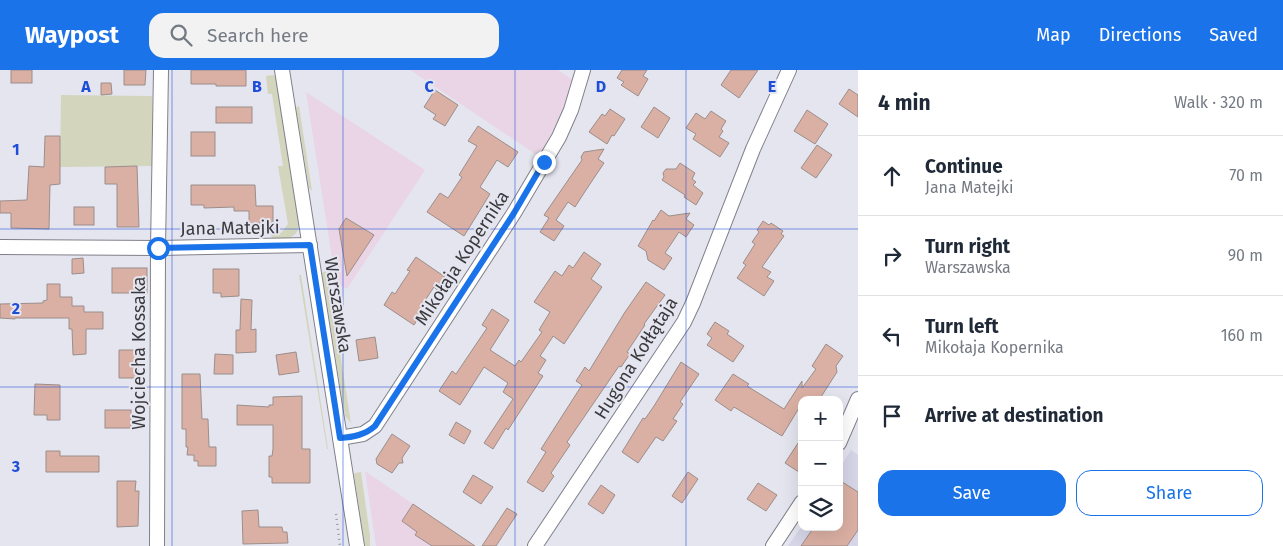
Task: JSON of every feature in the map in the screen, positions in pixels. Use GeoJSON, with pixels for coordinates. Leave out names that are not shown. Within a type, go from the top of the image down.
{"type":"FeatureCollection","features":[{"type":"Feature","properties":{"kind":"street","name":"Wojciecha Kossaka"},"geometry":{"type":"LineString","coordinates":[[156,546],[161,70]]}},
{"type":"Feature","properties":{"kind":"street","name":"Warszawska"},"geometry":{"type":"LineString","coordinates":[[282,70],[357,546]]}},
{"type":"Feature","properties":{"kind":"street","name":"Mikołaja Kopernika"},"geometry":{"type":"LineString","coordinates":[[340,438],[367,432],[375,426],[384,413],[514,213],[559,136],[571,110],[583,70]]}},
{"type":"Feature","properties":{"kind":"street","name":"Hugona Kołłątaja"},"geometry":{"type":"LineString","coordinates":[[535,546],[684,322],[753,150],[789,70]]}},
{"type":"Feature","properties":{"kind":"street","name":"Jana Matejki"},"geometry":{"type":"LineString","coordinates":[[0,247],[158,248],[310,245]]}},
{"type":"Feature","properties":{"kind":"street"},"geometry":{"type":"LineString","coordinates":[[840,441],[858,400]]}},
{"type":"Feature","properties":{"kind":"street"},"geometry":{"type":"LineString","coordinates":[[773,546],[798,508]]}},
{"type":"Feature","properties":{"kind":"shaded area"},"geometry":{"type":"Polygon","coordinates":[[[410,70],[558,70],[573,80],[563,109],[541,155],[537,155],[410,70]]]}},
{"type":"Feature","properties":{"kind":"shaded area"},"geometry":{"type":"Polygon","coordinates":[[[306,92],[425,170],[347,289],[336,283],[306,92]]]}},
{"type":"Feature","properties":{"kind":"shaded area"},"geometry":{"type":"Polygon","coordinates":[[[851,450],[858,455],[858,546],[788,546],[798,531],[843,531],[843,463],[851,450]]]}},
{"type":"Feature","properties":{"kind":"shaded area"},"geometry":{"type":"Polygon","coordinates":[[[365,471],[413,504],[475,546],[376,546],[365,471]]]}},
{"type":"Feature","properties":{"kind":"green space"},"geometry":{"type":"Polygon","coordinates":[[[266,76],[276,76],[299,226],[292,236],[273,240],[270,233],[281,233],[288,224],[278,166],[283,166],[272,94],[268,94],[266,76]]]}},
{"type":"Feature","properties":{"kind":"green space"},"geometry":{"type":"Polygon","coordinates":[[[61,95],[152,96],[152,166],[60,167],[61,95]]]}},
{"type":"Feature","properties":{"kind":"green space"},"geometry":{"type":"Polygon","coordinates":[[[298,106],[312,191],[309,188],[296,108],[298,106]]]}},
{"type":"Feature","properties":{"kind":"green space"},"geometry":{"type":"Polygon","coordinates":[[[327,270],[351,423],[345,416],[322,273],[327,270]]]}},
{"type":"Feature","properties":{"kind":"green space"},"geometry":{"type":"Polygon","coordinates":[[[299,275],[301,275],[328,449],[327,449],[299,275]]]}},
{"type":"Feature","properties":{"kind":"green space"},"geometry":{"type":"Polygon","coordinates":[[[361,472],[370,546],[365,546],[354,475],[361,472]]]}},
{"type":"Feature","properties":{"kind":"building"},"geometry":{"type":"Polygon","coordinates":[[[11,70],[32,70],[32,83],[11,83],[11,70]]]}},
{"type":"Feature","properties":{"kind":"building"},"geometry":{"type":"Polygon","coordinates":[[[124,70],[146,70],[145,85],[124,85],[124,70]]]}},
{"type":"Feature","properties":{"kind":"building"},"geometry":{"type":"Polygon","coordinates":[[[191,70],[246,70],[246,86],[191,84],[191,70]]]}},
{"type":"Feature","properties":{"kind":"building"},"geometry":{"type":"Polygon","coordinates":[[[622,70],[647,70],[643,76],[648,79],[638,96],[621,85],[624,82],[617,78],[622,70]]]}},
{"type":"Feature","properties":{"kind":"building"},"geometry":{"type":"Polygon","coordinates":[[[731,70],[758,70],[739,98],[721,85],[731,70]]]}},
{"type":"Feature","properties":{"kind":"building"},"geometry":{"type":"Polygon","coordinates":[[[101,83],[111,83],[112,94],[101,95],[101,83]]]}},
{"type":"Feature","properties":{"kind":"building"},"geometry":{"type":"Polygon","coordinates":[[[849,89],[858,95],[858,117],[839,104],[849,89]]]}},
{"type":"Feature","properties":{"kind":"building"},"geometry":{"type":"Polygon","coordinates":[[[435,90],[458,105],[445,126],[433,119],[436,115],[424,107],[435,90]]]}},
{"type":"Feature","properties":{"kind":"building"},"geometry":{"type":"Polygon","coordinates":[[[216,107],[252,107],[252,123],[216,123],[216,107]]]}},
{"type":"Feature","properties":{"kind":"building"},"geometry":{"type":"Polygon","coordinates":[[[654,107],[670,118],[658,138],[641,127],[654,107]]]}},
{"type":"Feature","properties":{"kind":"building"},"geometry":{"type":"Polygon","coordinates":[[[610,109],[625,119],[607,144],[589,132],[602,114],[605,116],[610,109]]]}},
{"type":"Feature","properties":{"kind":"building"},"geometry":{"type":"Polygon","coordinates":[[[807,110],[828,124],[815,144],[794,131],[807,110]]]}},
{"type":"Feature","properties":{"kind":"building"},"geometry":{"type":"Polygon","coordinates":[[[711,111],[726,121],[719,137],[729,143],[720,157],[693,139],[696,134],[686,128],[696,113],[705,119],[711,111]]]}},
{"type":"Feature","properties":{"kind":"building"},"geometry":{"type":"Polygon","coordinates":[[[478,126],[518,152],[508,167],[497,160],[480,187],[490,194],[464,236],[427,212],[440,193],[448,198],[462,177],[459,175],[477,146],[468,141],[478,126]]]}},
{"type":"Feature","properties":{"kind":"building"},"geometry":{"type":"Polygon","coordinates":[[[191,132],[215,132],[215,156],[191,156],[191,132]]]}},
{"type":"Feature","properties":{"kind":"building"},"geometry":{"type":"Polygon","coordinates":[[[45,136],[60,136],[60,184],[50,185],[49,229],[11,228],[11,213],[0,213],[0,201],[27,200],[29,166],[44,167],[45,136]]]}},
{"type":"Feature","properties":{"kind":"building"},"geometry":{"type":"Polygon","coordinates":[[[817,145],[832,155],[816,178],[801,168],[817,145]]]}},
{"type":"Feature","properties":{"kind":"building"},"geometry":{"type":"Polygon","coordinates":[[[604,149],[598,159],[604,163],[575,207],[568,202],[556,220],[564,226],[554,241],[540,232],[549,218],[544,215],[582,160],[581,157],[584,152],[604,149]]]}},
{"type":"Feature","properties":{"kind":"building"},"geometry":{"type":"Polygon","coordinates":[[[680,163],[695,173],[692,179],[696,182],[693,185],[703,193],[696,205],[684,197],[685,195],[662,180],[666,169],[676,169],[680,163]]]}},
{"type":"Feature","properties":{"kind":"building"},"geometry":{"type":"Polygon","coordinates":[[[137,166],[139,227],[117,227],[117,184],[105,184],[105,167],[137,166]]]}},
{"type":"Feature","properties":{"kind":"building"},"geometry":{"type":"Polygon","coordinates":[[[191,185],[255,185],[256,206],[273,206],[273,223],[249,223],[249,211],[234,211],[234,207],[204,208],[204,205],[191,205],[191,185]]]}},
{"type":"Feature","properties":{"kind":"building"},"geometry":{"type":"Polygon","coordinates":[[[74,207],[94,207],[94,225],[74,225],[74,207]]]}},
{"type":"Feature","properties":{"kind":"building"},"geometry":{"type":"Polygon","coordinates":[[[661,210],[669,216],[690,213],[686,219],[694,225],[686,237],[679,232],[665,253],[672,258],[664,270],[648,260],[646,251],[638,246],[661,210]]]}},
{"type":"Feature","properties":{"kind":"building"},"geometry":{"type":"Polygon","coordinates":[[[346,218],[374,235],[347,276],[339,229],[346,218]]]}},
{"type":"Feature","properties":{"kind":"building"},"geometry":{"type":"Polygon","coordinates":[[[763,221],[769,225],[771,223],[783,231],[781,234],[784,236],[762,267],[771,272],[767,277],[774,281],[764,296],[737,278],[746,265],[743,263],[755,244],[752,242],[759,232],[757,230],[763,221]]]}},
{"type":"Feature","properties":{"kind":"building"},"geometry":{"type":"Polygon","coordinates":[[[584,252],[601,264],[591,279],[602,287],[564,344],[553,336],[540,356],[546,360],[538,373],[543,376],[508,430],[506,428],[493,449],[484,443],[513,399],[503,392],[508,383],[484,367],[460,405],[439,391],[452,371],[456,374],[487,328],[482,325],[492,309],[509,320],[490,350],[515,366],[519,360],[521,362],[542,332],[539,330],[550,312],[534,302],[555,271],[562,276],[569,265],[573,268],[584,252]]]}},
{"type":"Feature","properties":{"kind":"building"},"geometry":{"type":"Polygon","coordinates":[[[416,257],[445,277],[437,290],[434,287],[426,299],[419,310],[422,312],[414,325],[384,305],[392,292],[395,294],[410,271],[407,270],[416,257]]]}},
{"type":"Feature","properties":{"kind":"building"},"geometry":{"type":"Polygon","coordinates":[[[83,258],[84,273],[72,274],[72,259],[83,258]]]}},
{"type":"Feature","properties":{"kind":"building"},"geometry":{"type":"Polygon","coordinates":[[[112,268],[147,268],[147,293],[112,293],[112,268]]]}},
{"type":"Feature","properties":{"kind":"building"},"geometry":{"type":"Polygon","coordinates":[[[213,269],[239,269],[239,296],[221,297],[221,293],[213,293],[213,269]]]}},
{"type":"Feature","properties":{"kind":"building"},"geometry":{"type":"Polygon","coordinates":[[[646,282],[665,295],[627,352],[630,354],[621,367],[619,366],[567,442],[570,445],[551,473],[554,476],[543,492],[527,482],[546,452],[541,449],[582,385],[576,381],[585,367],[589,371],[625,312],[646,282]]]}},
{"type":"Feature","properties":{"kind":"building"},"geometry":{"type":"Polygon","coordinates":[[[47,284],[60,284],[60,297],[72,297],[72,306],[84,306],[84,312],[103,312],[103,329],[86,329],[86,354],[73,355],[72,329],[69,329],[69,318],[0,318],[0,304],[43,303],[43,301],[47,300],[47,284]]]}},
{"type":"Feature","properties":{"kind":"building"},"geometry":{"type":"Polygon","coordinates":[[[241,299],[252,300],[251,330],[256,329],[256,352],[236,353],[236,330],[240,330],[241,299]]]}},
{"type":"Feature","properties":{"kind":"building"},"geometry":{"type":"Polygon","coordinates":[[[715,322],[729,331],[727,334],[744,346],[733,362],[707,345],[712,338],[707,334],[715,322]]]}},
{"type":"Feature","properties":{"kind":"building"},"geometry":{"type":"Polygon","coordinates":[[[375,337],[378,358],[359,361],[356,340],[375,337]]]}},
{"type":"Feature","properties":{"kind":"building"},"geometry":{"type":"Polygon","coordinates":[[[826,344],[843,356],[836,366],[837,372],[822,396],[798,396],[798,410],[782,436],[734,407],[731,411],[715,400],[733,374],[749,384],[747,386],[784,409],[802,381],[802,388],[816,369],[812,366],[826,344]]]}},
{"type":"Feature","properties":{"kind":"building"},"geometry":{"type":"Polygon","coordinates":[[[119,350],[139,350],[138,378],[119,378],[119,350]]]}},
{"type":"Feature","properties":{"kind":"building"},"geometry":{"type":"Polygon","coordinates":[[[296,352],[299,372],[279,375],[276,355],[296,352]]]}},
{"type":"Feature","properties":{"kind":"building"},"geometry":{"type":"Polygon","coordinates":[[[215,354],[233,355],[233,374],[214,374],[215,354]]]}},
{"type":"Feature","properties":{"kind":"building"},"geometry":{"type":"Polygon","coordinates":[[[681,362],[699,374],[680,402],[683,404],[673,419],[677,421],[663,441],[656,437],[638,463],[622,452],[643,418],[645,419],[654,406],[681,362]]]}},
{"type":"Feature","properties":{"kind":"building"},"geometry":{"type":"Polygon","coordinates":[[[182,374],[200,374],[202,419],[208,419],[209,447],[216,447],[216,466],[198,466],[198,461],[194,461],[194,455],[187,455],[186,429],[182,429],[182,374]]]}},
{"type":"Feature","properties":{"kind":"building"},"geometry":{"type":"Polygon","coordinates":[[[35,384],[60,385],[60,420],[47,420],[47,415],[34,415],[35,384]]]}},
{"type":"Feature","properties":{"kind":"building"},"geometry":{"type":"Polygon","coordinates":[[[302,396],[302,449],[310,449],[310,483],[272,483],[272,477],[269,477],[269,456],[272,456],[273,449],[273,425],[237,425],[237,405],[269,407],[269,405],[273,405],[273,397],[302,396]]]}},
{"type":"Feature","properties":{"kind":"building"},"geometry":{"type":"Polygon","coordinates":[[[105,410],[131,410],[131,428],[105,428],[105,410]]]}},
{"type":"Feature","properties":{"kind":"building"},"geometry":{"type":"Polygon","coordinates":[[[456,422],[471,431],[464,444],[449,435],[456,422]]]}},
{"type":"Feature","properties":{"kind":"building"},"geometry":{"type":"Polygon","coordinates":[[[392,434],[410,446],[402,458],[403,463],[399,463],[392,473],[377,464],[376,459],[392,434]]]}},
{"type":"Feature","properties":{"kind":"building"},"geometry":{"type":"Polygon","coordinates":[[[798,443],[798,471],[785,463],[798,443]]]}},
{"type":"Feature","properties":{"kind":"building"},"geometry":{"type":"Polygon","coordinates":[[[46,451],[60,451],[60,456],[99,456],[99,472],[46,472],[46,451]]]}},
{"type":"Feature","properties":{"kind":"building"},"geometry":{"type":"Polygon","coordinates":[[[688,472],[698,479],[682,503],[672,496],[688,472]]]}},
{"type":"Feature","properties":{"kind":"building"},"geometry":{"type":"Polygon","coordinates":[[[473,475],[493,487],[481,504],[463,492],[473,475]]]}},
{"type":"Feature","properties":{"kind":"building"},"geometry":{"type":"Polygon","coordinates":[[[117,481],[136,481],[135,491],[139,491],[138,526],[117,527],[117,481]]]}},
{"type":"Feature","properties":{"kind":"building"},"geometry":{"type":"Polygon","coordinates":[[[758,483],[777,495],[766,511],[747,499],[758,483]]]}},
{"type":"Feature","properties":{"kind":"building"},"geometry":{"type":"Polygon","coordinates":[[[843,483],[858,492],[858,530],[847,546],[801,546],[811,531],[843,531],[843,483]]]}},
{"type":"Feature","properties":{"kind":"building"},"geometry":{"type":"Polygon","coordinates":[[[601,485],[615,495],[603,514],[588,504],[601,485]]]}},
{"type":"Feature","properties":{"kind":"building"},"geometry":{"type":"Polygon","coordinates":[[[413,504],[475,546],[432,546],[415,535],[417,532],[402,521],[413,504]]]}},
{"type":"Feature","properties":{"kind":"building"},"geometry":{"type":"Polygon","coordinates":[[[507,508],[517,514],[496,546],[482,546],[507,508]]]}},
{"type":"Feature","properties":{"kind":"building"},"geometry":{"type":"Polygon","coordinates":[[[258,510],[259,527],[282,527],[283,532],[287,532],[288,543],[243,544],[242,511],[258,510]]]}},
{"type":"Feature","properties":{"kind":"route"},"geometry":{"type":"LineString","coordinates":[[158,248],[310,245],[340,438],[355,436],[363,434],[375,426],[482,263],[544,162]]}}]}
